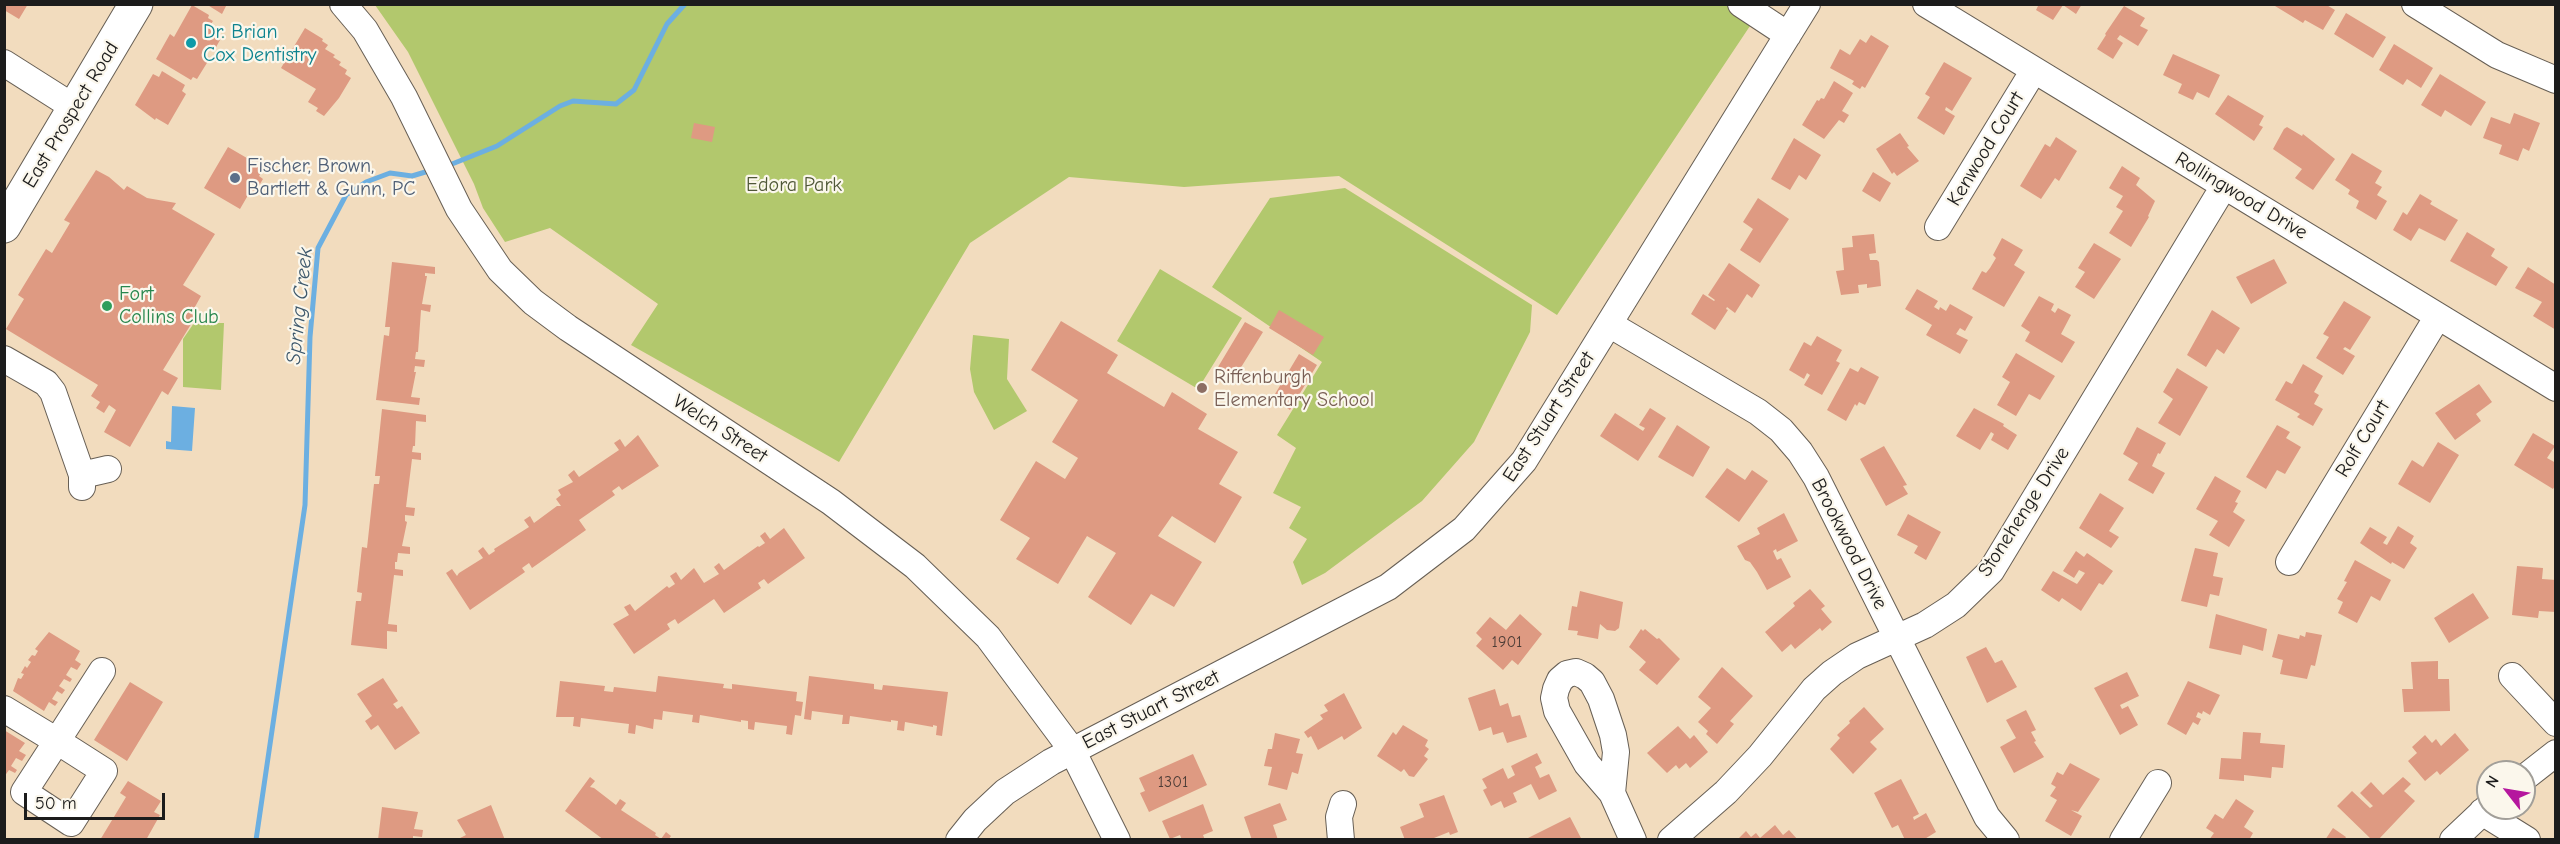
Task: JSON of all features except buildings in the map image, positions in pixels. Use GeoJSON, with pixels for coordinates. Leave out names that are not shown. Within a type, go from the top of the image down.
{"type":"FeatureCollection","features":[{"type":"Feature","properties":{"kind":"main road","name":"East Prospect Road"},"geometry":{"type":"LineString","coordinates":[[4,226],[136,4]]}},
{"type":"Feature","properties":{"kind":"street","name":"Welch Street"},"geometry":{"type":"LineString","coordinates":[[343,4],[365,30],[404,96],[448,190],[473,234],[492,260],[533,302],[568,328],[831,502],[915,566],[988,637],[1071,750],[1117,840]]}},
{"type":"Feature","properties":{"kind":"street"},"geometry":{"type":"LineString","coordinates":[[1741,4],[1788,35]]}},
{"type":"Feature","properties":{"kind":"street","name":"East Stuart Street"},"geometry":{"type":"LineString","coordinates":[[959,840],[975,820],[1005,792],[1071,750],[1388,588],[1464,530],[1505,485],[1524,460],[1807,4]]}},
{"type":"Feature","properties":{"kind":"street","name":"Rollingwood Drive"},"geometry":{"type":"LineString","coordinates":[[1926,4],[2556,388]]}},
{"type":"Feature","properties":{"kind":"street"},"geometry":{"type":"LineString","coordinates":[[2415,4],[2497,55],[2556,80]]}},
{"type":"Feature","properties":{"kind":"street"},"geometry":{"type":"LineString","coordinates":[[4,63],[75,108]]}},
{"type":"Feature","properties":{"kind":"street","name":"Kenwood Court"},"geometry":{"type":"LineString","coordinates":[[1938,227],[2034,70]]}},
{"type":"Feature","properties":{"kind":"street","name":"Stonehenge Drive"},"geometry":{"type":"LineString","coordinates":[[1671,840],[1726,792],[1760,756],[1814,689],[1832,673],[1857,656],[1925,625],[1956,604],[1991,571],[2224,186]]}},
{"type":"Feature","properties":{"kind":"street","name":"Rolf Court"},"geometry":{"type":"LineString","coordinates":[[2289,562],[2438,316]]}},
{"type":"Feature","properties":{"kind":"street","name":"Brookwood Drive"},"geometry":{"type":"LineString","coordinates":[[1609,324],[1758,412],[1794,445],[1816,477],[1997,837]]}},
{"type":"Feature","properties":{"kind":"street"},"geometry":{"type":"LineString","coordinates":[[4,359],[46,383],[53,392],[82,481],[108,469]]}},
{"type":"Feature","properties":{"kind":"street"},"geometry":{"type":"LineString","coordinates":[[4,708],[57,741],[102,671]]}},
{"type":"Feature","properties":{"kind":"street"},"geometry":{"type":"LineString","coordinates":[[2512,676],[2556,723]]}},
{"type":"Feature","properties":{"kind":"street"},"geometry":{"type":"LineString","coordinates":[[2536,769],[2556,753]]}},
{"type":"Feature","properties":{"kind":"street"},"geometry":{"type":"LineString","coordinates":[[2123,840],[2158,783]]}},
{"type":"Feature","properties":{"kind":"street"},"geometry":{"type":"LineString","coordinates":[[1612,793],[1633,840]]}},
{"type":"Feature","properties":{"kind":"street"},"geometry":{"type":"LineString","coordinates":[[1341,840],[1339,817],[1342,804]]}},
{"type":"Feature","properties":{"kind":"street"},"geometry":{"type":"LineString","coordinates":[[2453,840],[2476,818]]}},
{"type":"Feature","properties":{"kind":"street"},"geometry":{"type":"LineString","coordinates":[[2499,820],[2527,840]]}},
{"type":"Feature","properties":{"kind":"green space","name":"Edora Park"},"geometry":{"type":"Polygon","coordinates":[[[375,5],[1764,5],[1557,315],[1339,176],[1184,187],[1069,177],[970,243],[839,462],[631,345],[658,304],[550,228],[505,242],[483,208],[474,184],[408,52],[375,5]]]}},
{"type":"Feature","properties":{"kind":"green space"},"geometry":{"type":"Polygon","coordinates":[[[1345,188],[1532,305],[1530,332],[1474,442],[1422,501],[1325,573],[1302,585],[1293,562],[1307,539],[1289,528],[1301,507],[1273,493],[1296,448],[1277,435],[1322,362],[1212,287],[1270,198],[1345,188]]]}},
{"type":"Feature","properties":{"kind":"green space"},"geometry":{"type":"Polygon","coordinates":[[[1160,269],[1242,318],[1198,389],[1117,341],[1160,269]]]}},
{"type":"Feature","properties":{"kind":"green space"},"geometry":{"type":"Polygon","coordinates":[[[194,323],[224,323],[221,390],[183,387],[183,339],[194,323]]]}},
{"type":"Feature","properties":{"kind":"green space"},"geometry":{"type":"Polygon","coordinates":[[[973,335],[1009,339],[1007,379],[1027,411],[994,430],[974,392],[970,369],[973,335]]]}},
{"type":"Feature","properties":{"kind":"water"},"geometry":{"type":"Polygon","coordinates":[[[172,406],[195,408],[192,451],[166,449],[166,441],[171,442],[172,406]]]}},
{"type":"Feature","properties":{"kind":"waterway","name":"Spring Creek"},"geometry":{"type":"LineString","coordinates":[[447,166],[497,146],[560,106],[573,101],[616,104],[634,90],[667,24],[685,4]]}},
{"type":"Feature","properties":{"kind":"waterway","name":"Spring Creek"},"geometry":{"type":"LineString","coordinates":[[256,840],[305,505],[310,337],[318,248],[346,195],[366,182],[390,173],[412,176],[432,170]]}},
{"type":"Feature","properties":{"kind":"place","name":"Dr. Brian Cox Dentistry"},"geometry":{"type":"Point","coordinates":[191,43]}},
{"type":"Feature","properties":{"kind":"place","name":"Fischer, Brown, Bartlett & Gunn, PC"},"geometry":{"type":"Point","coordinates":[235,178]}},
{"type":"Feature","properties":{"kind":"place","name":"Fort Collins Club"},"geometry":{"type":"Point","coordinates":[107,306]}},
{"type":"Feature","properties":{"kind":"place","name":"Riffenburgh Elementary School"},"geometry":{"type":"Point","coordinates":[1202,388]}}]}
